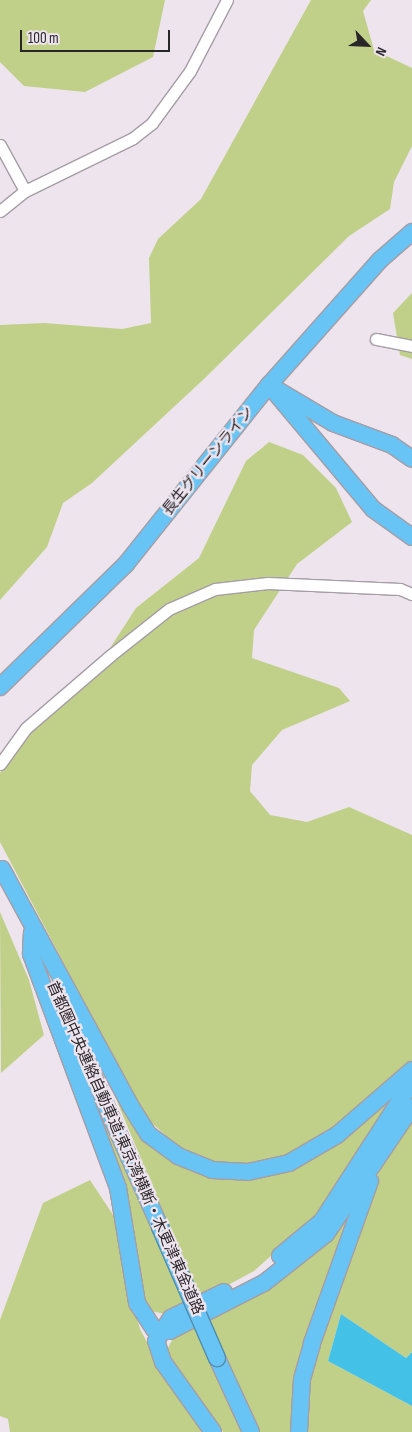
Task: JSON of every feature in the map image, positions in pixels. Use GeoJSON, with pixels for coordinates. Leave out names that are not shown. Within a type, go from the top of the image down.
{"type":"FeatureCollection","features":[{"type":"Feature","properties":{"kind":"highway","name":"長生グリーンライン"},"geometry":{"type":"LineString","coordinates":[[0,687],[126,564],[269,385],[380,260],[412,232]]}},
{"type":"Feature","properties":{"kind":"highway"},"geometry":{"type":"LineString","coordinates":[[269,385],[334,423],[392,445],[412,459]]}},
{"type":"Feature","properties":{"kind":"highway"},"geometry":{"type":"LineString","coordinates":[[269,385],[373,509],[412,537]]}},
{"type":"Feature","properties":{"kind":"highway"},"geometry":{"type":"LineString","coordinates":[[1,867],[130,1105],[148,1134],[178,1156],[212,1170],[248,1172],[289,1163],[337,1135],[412,1070]]}},
{"type":"Feature","properties":{"kind":"highway","name":"首都圏中央連絡自動車道;東京湾横断・木更津東金道路"},"geometry":{"type":"LineString","coordinates":[[1,867],[32,932],[251,1432]]}},
{"type":"Feature","properties":{"kind":"highway"},"geometry":{"type":"LineString","coordinates":[[32,932],[31,954],[118,1188],[137,1303],[146,1322],[161,1330],[170,1331],[188,1324],[264,1283],[318,1240],[380,1155],[412,1107]]}},
{"type":"Feature","properties":{"kind":"highway"},"geometry":{"type":"LineString","coordinates":[[213,1432],[163,1362],[156,1341],[161,1330],[171,1318],[256,1276],[322,1221],[412,1082]]}},
{"type":"Feature","properties":{"kind":"highway"},"geometry":{"type":"LineString","coordinates":[[299,1432],[302,1379],[312,1343],[380,1155]]}},
{"type":"Feature","properties":{"kind":"street"},"geometry":{"type":"LineString","coordinates":[[0,211],[24,191],[133,138],[152,124],[190,71],[227,0]]}},
{"type":"Feature","properties":{"kind":"street"},"geometry":{"type":"LineString","coordinates":[[0,145],[24,191]]}},
{"type":"Feature","properties":{"kind":"street"},"geometry":{"type":"LineString","coordinates":[[376,339],[412,346]]}},
{"type":"Feature","properties":{"kind":"street"},"geometry":{"type":"LineString","coordinates":[[0,764],[26,728],[111,655],[169,609],[216,589],[268,583],[400,589],[412,594]]}},
{"type":"Feature","properties":{"kind":"green space"},"geometry":{"type":"Polygon","coordinates":[[[0,0],[165,0],[153,57],[85,92],[24,86],[0,62],[0,0]]]}},
{"type":"Feature","properties":{"kind":"green space"},"geometry":{"type":"Polygon","coordinates":[[[311,0],[371,0],[363,11],[374,50],[412,68],[412,146],[394,182],[390,209],[349,236],[205,378],[92,483],[63,503],[47,547],[0,600],[0,325],[44,323],[122,329],[151,323],[149,258],[158,239],[201,199],[311,0]]]}},
{"type":"Feature","properties":{"kind":"green space"},"geometry":{"type":"Polygon","coordinates":[[[412,293],[412,359],[400,355],[393,313],[412,293]]]}},
{"type":"Feature","properties":{"kind":"green space"},"geometry":{"type":"Polygon","coordinates":[[[269,442],[303,455],[336,488],[352,522],[297,564],[254,630],[252,658],[339,688],[350,701],[282,730],[252,765],[250,791],[270,815],[307,822],[349,807],[412,835],[412,1062],[333,1129],[294,1153],[266,1164],[221,1165],[190,1157],[144,1116],[0,842],[0,773],[25,737],[88,682],[136,608],[199,558],[246,461],[269,442]]]}},
{"type":"Feature","properties":{"kind":"green space"},"geometry":{"type":"Polygon","coordinates":[[[0,912],[29,980],[44,1035],[1,1073],[0,912]]]}},
{"type":"Feature","properties":{"kind":"green space"},"geometry":{"type":"Polygon","coordinates":[[[66,1025],[185,1306],[170,1315],[151,1311],[143,1302],[66,1025]]]}},
{"type":"Feature","properties":{"kind":"green space"},"geometry":{"type":"Polygon","coordinates":[[[106,1075],[153,1144],[255,1176],[400,1090],[321,1211],[254,1271],[200,1300],[106,1075]]]}},
{"type":"Feature","properties":{"kind":"green space"},"geometry":{"type":"Polygon","coordinates":[[[412,1114],[412,1352],[406,1358],[341,1314],[328,1361],[412,1406],[412,1432],[305,1432],[313,1361],[381,1166],[412,1114]]]}},
{"type":"Feature","properties":{"kind":"green space"},"geometry":{"type":"Polygon","coordinates":[[[90,1180],[121,1227],[130,1296],[140,1329],[157,1361],[208,1432],[10,1432],[8,1419],[0,1416],[0,1320],[43,1203],[90,1180]]]}},
{"type":"Feature","properties":{"kind":"green space"},"geometry":{"type":"Polygon","coordinates":[[[353,1205],[294,1432],[260,1432],[209,1320],[290,1273],[353,1205]]]}},
{"type":"Feature","properties":{"kind":"green space"},"geometry":{"type":"Polygon","coordinates":[[[194,1326],[243,1432],[223,1432],[177,1375],[166,1352],[173,1338],[194,1326]]]}},
{"type":"Feature","properties":{"kind":"water"},"geometry":{"type":"Polygon","coordinates":[[[341,1314],[406,1358],[412,1352],[412,1406],[328,1361],[341,1314]]]}}]}
